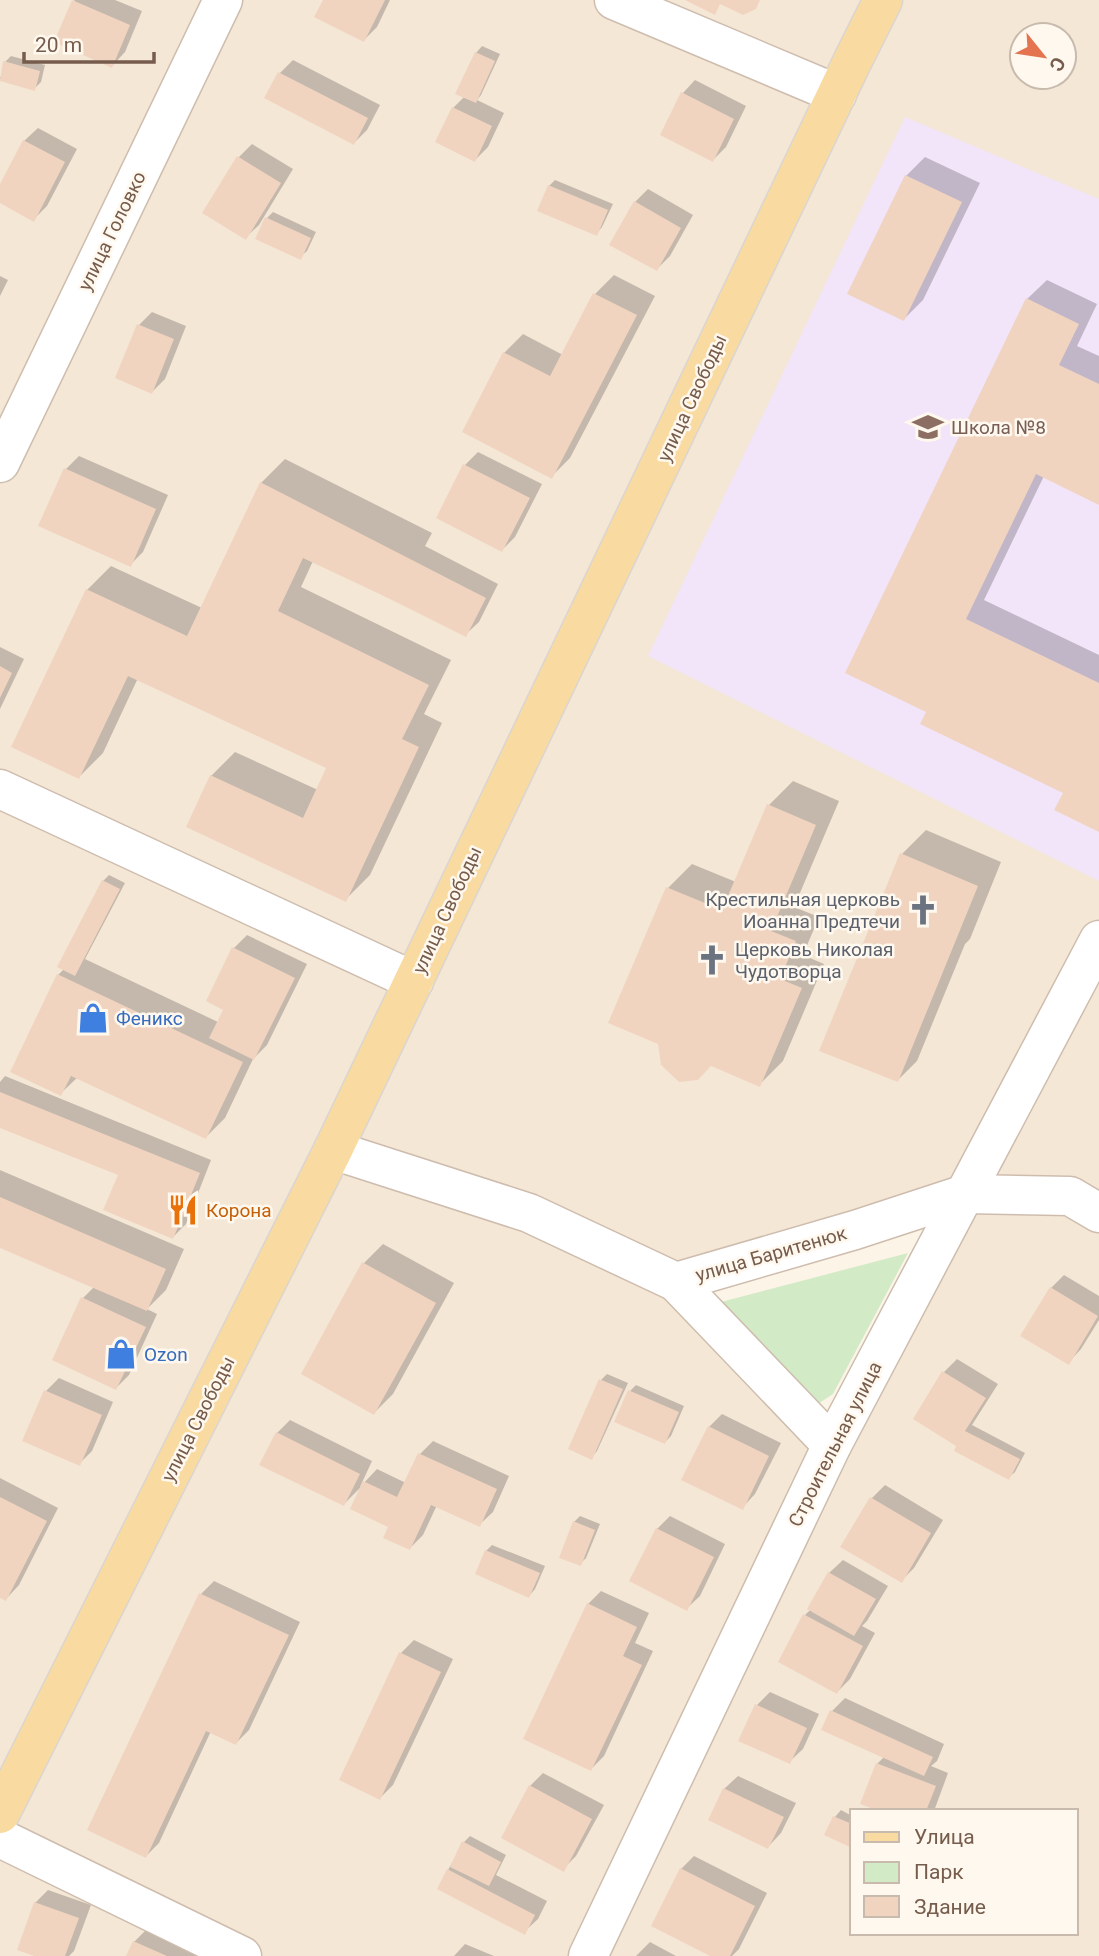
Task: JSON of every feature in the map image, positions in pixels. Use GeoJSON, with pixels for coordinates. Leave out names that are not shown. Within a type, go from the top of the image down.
{"type":"FeatureCollection","features":[{"type":"Feature","properties":{"kind":"main road","name":"улица Свободы"},"geometry":{"type":"LineString","coordinates":[[0,1814],[333,1150],[883,0]]}},
{"type":"Feature","properties":{"kind":"street","name":"улица Головко"},"geometry":{"type":"LineString","coordinates":[[0,463],[223,0]]}},
{"type":"Feature","properties":{"kind":"street"},"geometry":{"type":"LineString","coordinates":[[614,0],[837,94]]}},
{"type":"Feature","properties":{"kind":"street"},"geometry":{"type":"LineString","coordinates":[[0,789],[414,981]]}},
{"type":"Feature","properties":{"kind":"street","name":"Строительная улица"},"geometry":{"type":"LineString","coordinates":[[588,1956],[832,1445],[1099,940]]}},
{"type":"Feature","properties":{"kind":"street","name":"улица Баритенюк"},"geometry":{"type":"LineString","coordinates":[[333,1150],[529,1213],[676,1282],[855,1230],[965,1194],[1070,1196],[1099,1213]]}},
{"type":"Feature","properties":{"kind":"street"},"geometry":{"type":"LineString","coordinates":[[676,1282],[832,1445]]}},
{"type":"Feature","properties":{"kind":"street"},"geometry":{"type":"LineString","coordinates":[[0,1838],[242,1956]]}},
{"type":"Feature","properties":{"kind":"shaded area"},"geometry":{"type":"Polygon","coordinates":[[[0,0],[1099,0],[1099,1956],[0,1956],[0,0]],[[964,1195],[677,1282],[832,1444],[964,1195]]]}},
{"type":"Feature","properties":{"kind":"shaded area","name":"Школа №8"},"geometry":{"type":"Polygon","coordinates":[[[905,117],[1099,199],[1099,881],[648,656],[905,117]]]}},
{"type":"Feature","properties":{"kind":"green space"},"geometry":{"type":"Polygon","coordinates":[[[908,1253],[833,1394],[818,1404],[717,1303],[908,1253]]]}},
{"type":"Feature","properties":{"kind":"building"},"geometry":{"type":"Polygon","coordinates":[[[72,0],[130,25],[112,68],[54,42],[72,0]]]}},
{"type":"Feature","properties":{"kind":"building"},"geometry":{"type":"Polygon","coordinates":[[[323,0],[385,0],[364,42],[314,17],[323,0]]]}},
{"type":"Feature","properties":{"kind":"building"},"geometry":{"type":"Polygon","coordinates":[[[685,0],[760,0],[756,9],[743,15],[720,4],[715,15],[685,0]]]}},
{"type":"Feature","properties":{"kind":"building"},"geometry":{"type":"Polygon","coordinates":[[[475,52],[495,61],[476,103],[455,94],[475,52]]]}},
{"type":"Feature","properties":{"kind":"building"},"geometry":{"type":"Polygon","coordinates":[[[3,61],[40,71],[35,91],[0,81],[3,61]]]}},
{"type":"Feature","properties":{"kind":"building"},"geometry":{"type":"Polygon","coordinates":[[[278,72],[368,118],[354,145],[264,98],[278,72]]]}},
{"type":"Feature","properties":{"kind":"building"},"geometry":{"type":"Polygon","coordinates":[[[681,92],[734,119],[713,162],[660,135],[681,92]]]}},
{"type":"Feature","properties":{"kind":"building"},"geometry":{"type":"Polygon","coordinates":[[[452,107],[492,126],[475,162],[435,142],[452,107]]]}},
{"type":"Feature","properties":{"kind":"building"},"geometry":{"type":"Polygon","coordinates":[[[23,140],[65,162],[34,222],[0,203],[0,184],[23,140]]]}},
{"type":"Feature","properties":{"kind":"building"},"geometry":{"type":"Polygon","coordinates":[[[237,156],[281,183],[246,240],[202,213],[237,156]]]}},
{"type":"Feature","properties":{"kind":"building"},"geometry":{"type":"Polygon","coordinates":[[[905,175],[962,202],[904,321],[847,294],[905,175]]]}},
{"type":"Feature","properties":{"kind":"building"},"geometry":{"type":"Polygon","coordinates":[[[548,185],[608,210],[597,236],[537,211],[548,185]]]}},
{"type":"Feature","properties":{"kind":"building"},"geometry":{"type":"Polygon","coordinates":[[[634,201],[681,228],[657,271],[609,245],[634,201]]]}},
{"type":"Feature","properties":{"kind":"building"},"geometry":{"type":"Polygon","coordinates":[[[265,217],[311,238],[301,260],[255,239],[265,217]]]}},
{"type":"Feature","properties":{"kind":"building"},"geometry":{"type":"Polygon","coordinates":[[[593,293],[637,315],[552,479],[462,432],[503,352],[550,376],[593,293]]]}},
{"type":"Feature","properties":{"kind":"building"},"geometry":{"type":"Polygon","coordinates":[[[1026,298],[1079,324],[1059,365],[1099,384],[1099,505],[1036,474],[966,619],[1099,683],[1099,832],[1054,810],[1063,793],[920,724],[926,712],[845,673],[1026,298]]]}},
{"type":"Feature","properties":{"kind":"building"},"geometry":{"type":"Polygon","coordinates":[[[137,324],[174,339],[152,394],[115,378],[137,324]]]}},
{"type":"Feature","properties":{"kind":"building"},"geometry":{"type":"Polygon","coordinates":[[[463,464],[530,498],[502,552],[436,518],[463,464]]]}},
{"type":"Feature","properties":{"kind":"building"},"geometry":{"type":"Polygon","coordinates":[[[64,468],[156,509],[131,567],[38,526],[64,468]]]}},
{"type":"Feature","properties":{"kind":"building"},"geometry":{"type":"Polygon","coordinates":[[[260,482],[486,598],[466,637],[303,558],[278,611],[429,685],[402,739],[419,747],[346,902],[186,827],[210,775],[303,818],[326,768],[128,676],[79,779],[11,747],[86,589],[187,636],[260,482]]]}},
{"type":"Feature","properties":{"kind":"building"},"geometry":{"type":"Polygon","coordinates":[[[0,666],[12,673],[0,698],[0,666]]]}},
{"type":"Feature","properties":{"kind":"building","name":"Церковь Николая Чудотворца"},"geometry":{"type":"Polygon","coordinates":[[[767,804],[816,825],[771,931],[796,941],[780,979],[802,988],[760,1087],[711,1066],[698,1080],[679,1082],[661,1065],[658,1044],[608,1023],[666,887],[722,910],[767,804]]]}},
{"type":"Feature","properties":{"kind":"building"},"geometry":{"type":"Polygon","coordinates":[[[900,853],[978,886],[898,1082],[819,1051],[900,853]]]}},
{"type":"Feature","properties":{"kind":"building"},"geometry":{"type":"Polygon","coordinates":[[[102,880],[120,889],[75,976],[57,967],[102,880]]]}},
{"type":"Feature","properties":{"kind":"building"},"geometry":{"type":"Polygon","coordinates":[[[232,947],[295,978],[254,1060],[209,1038],[223,1010],[206,1001],[232,947]]]}},
{"type":"Feature","properties":{"kind":"building","name":"Феникс"},"geometry":{"type":"Polygon","coordinates":[[[57,974],[243,1062],[206,1139],[71,1076],[61,1096],[10,1072],[57,974]]]}},
{"type":"Feature","properties":{"kind":"building"},"geometry":{"type":"Polygon","coordinates":[[[0,1092],[200,1173],[173,1239],[103,1210],[118,1175],[0,1128],[0,1092]]]}},
{"type":"Feature","properties":{"kind":"building"},"geometry":{"type":"Polygon","coordinates":[[[0,1197],[166,1269],[147,1311],[0,1248],[0,1197]]]}},
{"type":"Feature","properties":{"kind":"building"},"geometry":{"type":"Polygon","coordinates":[[[362,1262],[436,1303],[374,1415],[301,1374],[362,1262]]]}},
{"type":"Feature","properties":{"kind":"building"},"geometry":{"type":"Polygon","coordinates":[[[1050,1287],[1098,1316],[1069,1365],[1020,1336],[1050,1287]]]}},
{"type":"Feature","properties":{"kind":"building"},"geometry":{"type":"Polygon","coordinates":[[[81,1297],[146,1327],[116,1390],[52,1360],[81,1297]]]}},
{"type":"Feature","properties":{"kind":"building"},"geometry":{"type":"Polygon","coordinates":[[[942,1371],[986,1398],[965,1431],[1020,1459],[1009,1480],[954,1451],[956,1446],[913,1419],[942,1371]]]}},
{"type":"Feature","properties":{"kind":"building"},"geometry":{"type":"Polygon","coordinates":[[[599,1379],[623,1389],[592,1460],[568,1449],[599,1379]]]}},
{"type":"Feature","properties":{"kind":"building"},"geometry":{"type":"Polygon","coordinates":[[[44,1390],[102,1415],[80,1466],[22,1441],[44,1390]]]}},
{"type":"Feature","properties":{"kind":"building"},"geometry":{"type":"Polygon","coordinates":[[[628,1390],[679,1412],[665,1444],[614,1422],[628,1390]]]}},
{"type":"Feature","properties":{"kind":"building"},"geometry":{"type":"Polygon","coordinates":[[[708,1426],[769,1456],[743,1510],[681,1480],[708,1426]]]}},
{"type":"Feature","properties":{"kind":"building"},"geometry":{"type":"Polygon","coordinates":[[[276,1432],[360,1474],[344,1506],[259,1465],[276,1432]]]}},
{"type":"Feature","properties":{"kind":"building"},"geometry":{"type":"Polygon","coordinates":[[[418,1453],[497,1489],[480,1527],[431,1505],[410,1550],[383,1538],[388,1527],[350,1509],[363,1481],[397,1497],[418,1453]]]}},
{"type":"Feature","properties":{"kind":"building"},"geometry":{"type":"Polygon","coordinates":[[[0,1497],[47,1521],[6,1601],[0,1598],[0,1497]]]}},
{"type":"Feature","properties":{"kind":"building"},"geometry":{"type":"Polygon","coordinates":[[[870,1497],[931,1533],[902,1583],[840,1547],[870,1497]]]}},
{"type":"Feature","properties":{"kind":"building"},"geometry":{"type":"Polygon","coordinates":[[[573,1521],[595,1530],[581,1566],[559,1558],[573,1521]]]}},
{"type":"Feature","properties":{"kind":"building"},"geometry":{"type":"Polygon","coordinates":[[[656,1528],[714,1557],[687,1611],[629,1581],[656,1528]]]}},
{"type":"Feature","properties":{"kind":"building"},"geometry":{"type":"Polygon","coordinates":[[[485,1550],[540,1573],[529,1598],[475,1574],[485,1550]]]}},
{"type":"Feature","properties":{"kind":"building"},"geometry":{"type":"Polygon","coordinates":[[[828,1572],[876,1599],[854,1636],[807,1609],[828,1572]]]}},
{"type":"Feature","properties":{"kind":"building"},"geometry":{"type":"Polygon","coordinates":[[[199,1593],[289,1635],[236,1745],[206,1731],[146,1858],[87,1830],[199,1593]]]}},
{"type":"Feature","properties":{"kind":"building"},"geometry":{"type":"Polygon","coordinates":[[[587,1603],[637,1627],[623,1656],[642,1665],[591,1771],[523,1739],[587,1603]]]}},
{"type":"Feature","properties":{"kind":"building"},"geometry":{"type":"Polygon","coordinates":[[[803,1614],[863,1646],[837,1694],[778,1662],[803,1614]]]}},
{"type":"Feature","properties":{"kind":"building"},"geometry":{"type":"Polygon","coordinates":[[[399,1652],[441,1672],[380,1800],[339,1780],[399,1652]]]}},
{"type":"Feature","properties":{"kind":"building"},"geometry":{"type":"Polygon","coordinates":[[[755,1704],[807,1728],[790,1764],[738,1741],[755,1704]]]}},
{"type":"Feature","properties":{"kind":"building"},"geometry":{"type":"Polygon","coordinates":[[[830,1710],[933,1757],[924,1776],[821,1730],[830,1710]]]}},
{"type":"Feature","properties":{"kind":"building"},"geometry":{"type":"Polygon","coordinates":[[[876,1763],[936,1786],[927,1809],[874,1809],[860,1804],[876,1763]]]}},
{"type":"Feature","properties":{"kind":"building"},"geometry":{"type":"Polygon","coordinates":[[[529,1785],[592,1819],[564,1872],[501,1838],[529,1785]]]}},
{"type":"Feature","properties":{"kind":"building"},"geometry":{"type":"Polygon","coordinates":[[[723,1788],[784,1817],[768,1849],[708,1820],[723,1788]]]}},
{"type":"Feature","properties":{"kind":"building"},"geometry":{"type":"Polygon","coordinates":[[[833,1816],[850,1823],[850,1847],[824,1835],[833,1816]]]}},
{"type":"Feature","properties":{"kind":"building"},"geometry":{"type":"Polygon","coordinates":[[[462,1841],[501,1862],[489,1886],[450,1867],[462,1841]]]}},
{"type":"Feature","properties":{"kind":"building"},"geometry":{"type":"Polygon","coordinates":[[[680,1868],[755,1906],[730,1956],[710,1956],[651,1926],[680,1868]]]}},
{"type":"Feature","properties":{"kind":"building"},"geometry":{"type":"Polygon","coordinates":[[[447,1869],[535,1915],[525,1935],[437,1889],[447,1869]]]}},
{"type":"Feature","properties":{"kind":"building"},"geometry":{"type":"Polygon","coordinates":[[[34,1902],[79,1918],[65,1956],[34,1956],[17,1950],[34,1902]]]}},
{"type":"Feature","properties":{"kind":"building"},"geometry":{"type":"Polygon","coordinates":[[[133,1941],[167,1956],[126,1956],[133,1941]]]}},
{"type":"Feature","properties":{"kind":"place","name":"Школа №8"},"geometry":{"type":"Point","coordinates":[928,427]}},
{"type":"Feature","properties":{"kind":"place","name":"Крестильная церковь Иоанна Предтечи"},"geometry":{"type":"Point","coordinates":[923,910]}},
{"type":"Feature","properties":{"kind":"place","name":"Церковь Николая Чудотворца"},"geometry":{"type":"Point","coordinates":[712,960]}},
{"type":"Feature","properties":{"kind":"place","name":"Феникс"},"geometry":{"type":"Point","coordinates":[93,1018]}},
{"type":"Feature","properties":{"kind":"place","name":"Корона"},"geometry":{"type":"Point","coordinates":[183,1210]}},
{"type":"Feature","properties":{"kind":"place","name":"Ozon"},"geometry":{"type":"Point","coordinates":[121,1354]}}]}
